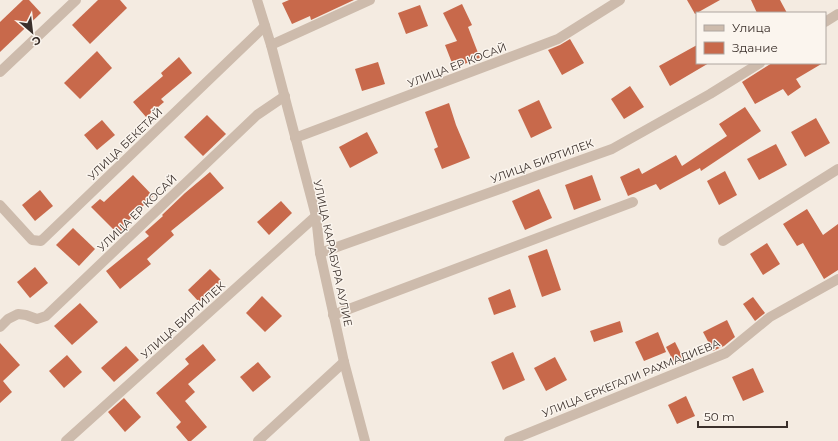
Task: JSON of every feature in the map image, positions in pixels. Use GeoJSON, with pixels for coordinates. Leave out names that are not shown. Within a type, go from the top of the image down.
{"type":"FeatureCollection","features":[{"type":"Feature","properties":{"kind":"street"},"geometry":{"type":"LineString","coordinates":[[0,72],[76,0]]}},
{"type":"Feature","properties":{"kind":"street","name":"УЛИЦА КАРАБУРА АУЛИЕ"},"geometry":{"type":"LineString","coordinates":[[257,0],[285,96],[316,216],[320,253],[333,315],[365,441]]}},
{"type":"Feature","properties":{"kind":"street"},"geometry":{"type":"LineString","coordinates":[[271,45],[370,0]]}},
{"type":"Feature","properties":{"kind":"street","name":"УЛИЦА ЕР КОСАЙ"},"geometry":{"type":"LineString","coordinates":[[295,138],[558,39],[620,0]]}},
{"type":"Feature","properties":{"kind":"street"},"geometry":{"type":"LineString","coordinates":[[826,21],[838,14]]}},
{"type":"Feature","properties":{"kind":"street","name":"УЛИЦА БЕКЕТАЙ"},"geometry":{"type":"LineString","coordinates":[[0,205],[32,240],[41,241],[265,26]]}},
{"type":"Feature","properties":{"kind":"street","name":"УЛИЦА БИРТИЛЕК"},"geometry":{"type":"LineString","coordinates":[[320,253],[612,149],[710,94],[758,64]]}},
{"type":"Feature","properties":{"kind":"street","name":"УЛИЦА ЕР КОСАЙ"},"geometry":{"type":"LineString","coordinates":[[0,327],[8,319],[18,314],[37,319],[46,316],[257,115],[285,96]]}},
{"type":"Feature","properties":{"kind":"street"},"geometry":{"type":"LineString","coordinates":[[723,241],[838,169]]}},
{"type":"Feature","properties":{"kind":"street"},"geometry":{"type":"LineString","coordinates":[[333,315],[633,202]]}},
{"type":"Feature","properties":{"kind":"street","name":"УЛИЦА БИРТИЛЕК"},"geometry":{"type":"LineString","coordinates":[[66,441],[316,216]]}},
{"type":"Feature","properties":{"kind":"street","name":"УЛИЦА ЕРКЕГАЛИ РАХМАДИЕВА"},"geometry":{"type":"LineString","coordinates":[[509,441],[726,353],[770,318],[838,279]]}},
{"type":"Feature","properties":{"kind":"street"},"geometry":{"type":"LineString","coordinates":[[258,441],[344,362]]}},
{"type":"Feature","properties":{"kind":"building"},"geometry":{"type":"Polygon","coordinates":[[[23,0],[29,0],[41,13],[0,52],[0,22],[23,0]]]}},
{"type":"Feature","properties":{"kind":"building"},"geometry":{"type":"Polygon","coordinates":[[[98,0],[120,0],[127,8],[90,44],[72,25],[98,0]]]}},
{"type":"Feature","properties":{"kind":"building"},"geometry":{"type":"Polygon","coordinates":[[[289,0],[354,0],[311,20],[310,16],[292,24],[282,3],[289,0]]]}},
{"type":"Feature","properties":{"kind":"building"},"geometry":{"type":"Polygon","coordinates":[[[687,0],[720,0],[696,12],[695,14],[687,0]]]}},
{"type":"Feature","properties":{"kind":"building"},"geometry":{"type":"Polygon","coordinates":[[[751,0],[780,0],[786,12],[757,12],[751,0]]]}},
{"type":"Feature","properties":{"kind":"building"},"geometry":{"type":"Polygon","coordinates":[[[462,4],[472,25],[468,27],[480,58],[454,68],[445,45],[457,41],[443,13],[462,4]]]}},
{"type":"Feature","properties":{"kind":"building"},"geometry":{"type":"Polygon","coordinates":[[[420,5],[428,26],[406,34],[398,13],[420,5]]]}},
{"type":"Feature","properties":{"kind":"building"},"geometry":{"type":"Polygon","coordinates":[[[570,39],[584,63],[562,75],[548,50],[570,39]]]}},
{"type":"Feature","properties":{"kind":"building"},"geometry":{"type":"Polygon","coordinates":[[[696,46],[696,64],[707,64],[670,86],[659,66],[696,46]]]}},
{"type":"Feature","properties":{"kind":"building"},"geometry":{"type":"Polygon","coordinates":[[[97,51],[112,68],[80,99],[64,83],[97,51]]]}},
{"type":"Feature","properties":{"kind":"building"},"geometry":{"type":"Polygon","coordinates":[[[179,57],[192,73],[161,99],[164,102],[146,117],[133,102],[163,76],[161,73],[179,57]]]}},
{"type":"Feature","properties":{"kind":"building"},"geometry":{"type":"Polygon","coordinates":[[[378,62],[385,84],[362,91],[355,69],[378,62]]]}},
{"type":"Feature","properties":{"kind":"building"},"geometry":{"type":"Polygon","coordinates":[[[770,64],[821,64],[796,79],[801,87],[788,96],[783,89],[755,104],[742,82],[770,64]]]}},
{"type":"Feature","properties":{"kind":"building"},"geometry":{"type":"Polygon","coordinates":[[[630,86],[644,107],[624,119],[611,99],[630,86]]]}},
{"type":"Feature","properties":{"kind":"building"},"geometry":{"type":"Polygon","coordinates":[[[539,100],[552,128],[531,138],[518,110],[539,100]]]}},
{"type":"Feature","properties":{"kind":"building"},"geometry":{"type":"Polygon","coordinates":[[[449,103],[456,125],[470,158],[442,169],[434,149],[438,147],[425,112],[449,103]]]}},
{"type":"Feature","properties":{"kind":"building"},"geometry":{"type":"Polygon","coordinates":[[[745,107],[761,131],[701,171],[700,168],[660,190],[656,184],[628,196],[620,177],[639,168],[642,174],[676,155],[682,166],[727,136],[719,124],[745,107]]]}},
{"type":"Feature","properties":{"kind":"building"},"geometry":{"type":"Polygon","coordinates":[[[207,115],[226,134],[203,156],[184,137],[207,115]]]}},
{"type":"Feature","properties":{"kind":"building"},"geometry":{"type":"Polygon","coordinates":[[[816,118],[830,143],[805,157],[791,132],[816,118]]]}},
{"type":"Feature","properties":{"kind":"building"},"geometry":{"type":"Polygon","coordinates":[[[102,120],[115,135],[97,150],[84,135],[102,120]]]}},
{"type":"Feature","properties":{"kind":"building"},"geometry":{"type":"Polygon","coordinates":[[[367,132],[378,153],[350,168],[339,147],[367,132]]]}},
{"type":"Feature","properties":{"kind":"building"},"geometry":{"type":"Polygon","coordinates":[[[776,144],[787,165],[759,180],[747,159],[776,144]]]}},
{"type":"Feature","properties":{"kind":"building"},"geometry":{"type":"Polygon","coordinates":[[[725,171],[737,195],[719,205],[707,181],[725,171]]]}},
{"type":"Feature","properties":{"kind":"building"},"geometry":{"type":"Polygon","coordinates":[[[210,172],[224,188],[171,231],[174,235],[147,259],[151,264],[120,289],[106,271],[149,236],[145,232],[185,193],[210,172]]]}},
{"type":"Feature","properties":{"kind":"building"},"geometry":{"type":"Polygon","coordinates":[[[133,175],[153,196],[125,224],[129,227],[120,236],[91,207],[100,199],[104,202],[133,175]]]}},
{"type":"Feature","properties":{"kind":"building"},"geometry":{"type":"Polygon","coordinates":[[[592,175],[601,200],[574,210],[565,185],[592,175]]]}},
{"type":"Feature","properties":{"kind":"building"},"geometry":{"type":"Polygon","coordinates":[[[539,189],[552,218],[525,230],[512,201],[539,189]]]}},
{"type":"Feature","properties":{"kind":"building"},"geometry":{"type":"Polygon","coordinates":[[[40,190],[53,206],[35,221],[22,205],[40,190]]]}},
{"type":"Feature","properties":{"kind":"building"},"geometry":{"type":"Polygon","coordinates":[[[281,201],[292,213],[269,235],[257,222],[281,201]]]}},
{"type":"Feature","properties":{"kind":"building"},"geometry":{"type":"Polygon","coordinates":[[[807,209],[823,235],[838,224],[838,270],[824,279],[803,243],[797,246],[783,224],[807,209]]]}},
{"type":"Feature","properties":{"kind":"building"},"geometry":{"type":"Polygon","coordinates":[[[73,228],[95,249],[79,266],[56,245],[73,228]]]}},
{"type":"Feature","properties":{"kind":"building"},"geometry":{"type":"Polygon","coordinates":[[[767,243],[780,264],[763,275],[750,254],[767,243]]]}},
{"type":"Feature","properties":{"kind":"building"},"geometry":{"type":"Polygon","coordinates":[[[547,249],[561,290],[542,297],[528,256],[547,249]]]}},
{"type":"Feature","properties":{"kind":"building"},"geometry":{"type":"Polygon","coordinates":[[[35,267],[48,283],[30,298],[17,282],[35,267]]]}},
{"type":"Feature","properties":{"kind":"building"},"geometry":{"type":"Polygon","coordinates":[[[210,269],[222,281],[199,302],[188,290],[210,269]]]}},
{"type":"Feature","properties":{"kind":"building"},"geometry":{"type":"Polygon","coordinates":[[[510,289],[516,307],[494,315],[488,298],[510,289]]]}},
{"type":"Feature","properties":{"kind":"building"},"geometry":{"type":"Polygon","coordinates":[[[262,296],[282,316],[265,332],[246,313],[262,296]]]}},
{"type":"Feature","properties":{"kind":"building"},"geometry":{"type":"Polygon","coordinates":[[[753,297],[765,313],[755,321],[743,304],[753,297]]]}},
{"type":"Feature","properties":{"kind":"building"},"geometry":{"type":"Polygon","coordinates":[[[80,303],[98,322],[72,345],[54,326],[80,303]]]}},
{"type":"Feature","properties":{"kind":"building"},"geometry":{"type":"Polygon","coordinates":[[[727,320],[735,337],[724,346],[713,351],[703,332],[727,320]]]}},
{"type":"Feature","properties":{"kind":"building"},"geometry":{"type":"Polygon","coordinates":[[[620,321],[623,332],[594,342],[590,331],[620,321]]]}},
{"type":"Feature","properties":{"kind":"building"},"geometry":{"type":"Polygon","coordinates":[[[658,332],[666,352],[644,361],[635,342],[658,332]]]}},
{"type":"Feature","properties":{"kind":"building"},"geometry":{"type":"Polygon","coordinates":[[[675,342],[684,360],[675,364],[666,347],[675,342]]]}},
{"type":"Feature","properties":{"kind":"building"},"geometry":{"type":"Polygon","coordinates":[[[0,343],[20,365],[3,381],[12,392],[0,403],[0,343]]]}},
{"type":"Feature","properties":{"kind":"building"},"geometry":{"type":"Polygon","coordinates":[[[203,344],[216,360],[188,384],[195,392],[185,401],[207,427],[191,441],[188,441],[176,427],[181,422],[156,393],[189,364],[185,359],[203,344]]]}},
{"type":"Feature","properties":{"kind":"building"},"geometry":{"type":"Polygon","coordinates":[[[126,346],[139,360],[114,382],[101,368],[126,346]]]}},
{"type":"Feature","properties":{"kind":"building"},"geometry":{"type":"Polygon","coordinates":[[[513,352],[525,380],[503,390],[491,362],[513,352]]]}},
{"type":"Feature","properties":{"kind":"building"},"geometry":{"type":"Polygon","coordinates":[[[67,355],[82,372],[64,388],[49,371],[67,355]]]}},
{"type":"Feature","properties":{"kind":"building"},"geometry":{"type":"Polygon","coordinates":[[[555,357],[567,380],[546,391],[534,368],[555,357]]]}},
{"type":"Feature","properties":{"kind":"building"},"geometry":{"type":"Polygon","coordinates":[[[258,362],[271,377],[253,392],[240,377],[258,362]]]}},
{"type":"Feature","properties":{"kind":"building"},"geometry":{"type":"Polygon","coordinates":[[[753,368],[764,392],[743,401],[732,377],[753,368]]]}},
{"type":"Feature","properties":{"kind":"building"},"geometry":{"type":"Polygon","coordinates":[[[686,396],[695,416],[677,424],[668,405],[686,396]]]}},
{"type":"Feature","properties":{"kind":"building"},"geometry":{"type":"Polygon","coordinates":[[[124,398],[141,417],[125,432],[108,412],[124,398]]]}}]}
